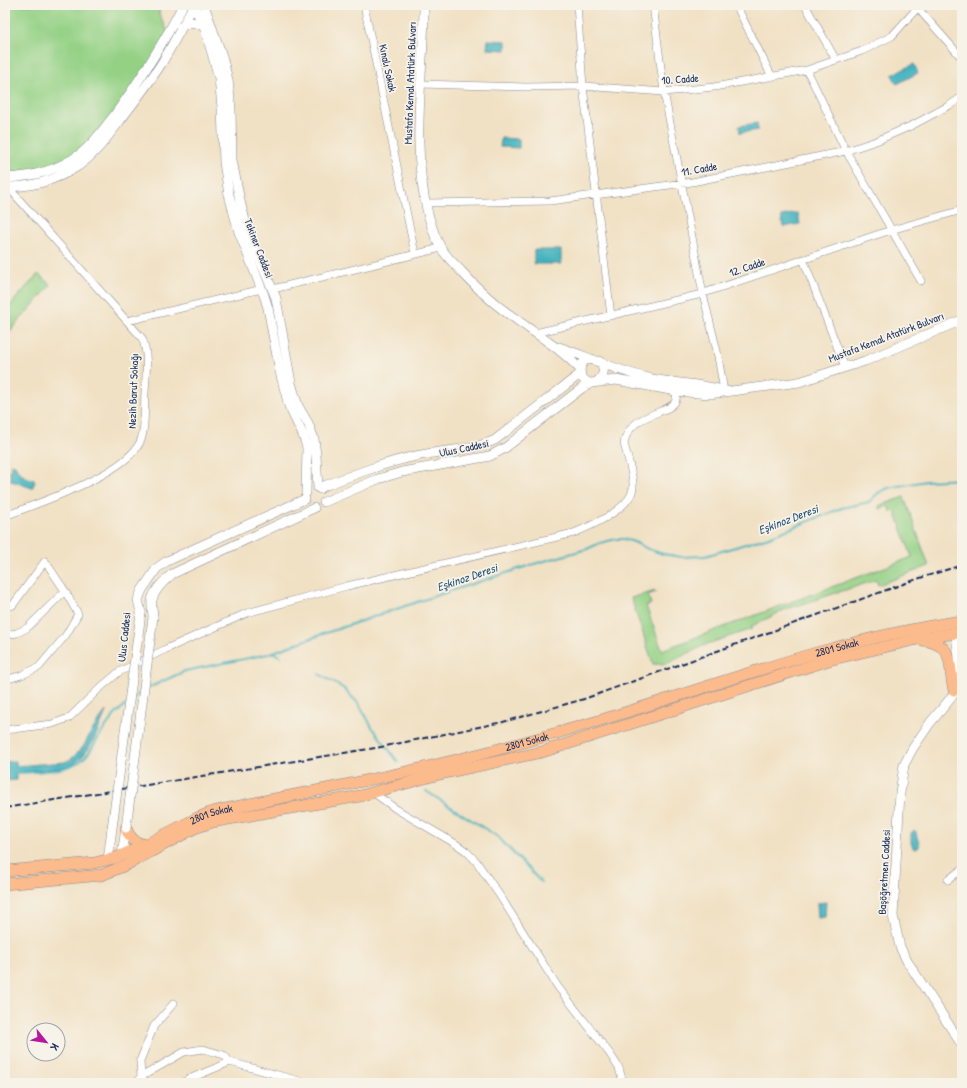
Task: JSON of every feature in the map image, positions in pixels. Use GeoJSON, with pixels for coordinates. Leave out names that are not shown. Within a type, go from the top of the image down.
{"type":"FeatureCollection","features":[{"type":"Feature","properties":{"kind":"main road","name":"2801 Sokak"},"geometry":{"type":"LineString","coordinates":[[124,860],[145,845],[197,818],[212,812],[403,773],[558,733],[826,650],[921,627],[959,627]]}},
{"type":"Feature","properties":{"kind":"main road","name":"2801 Sokak"},"geometry":{"type":"LineString","coordinates":[[124,860],[195,828],[212,822],[374,793],[436,775],[542,752],[829,660],[918,640],[959,627]]}},
{"type":"Feature","properties":{"kind":"main road"},"geometry":{"type":"LineString","coordinates":[[918,640],[932,642],[940,646],[948,656],[951,663],[953,694]]}},
{"type":"Feature","properties":{"kind":"main road"},"geometry":{"type":"LineString","coordinates":[[374,793],[372,789],[374,786],[394,780],[403,773]]}},
{"type":"Feature","properties":{"kind":"main road"},"geometry":{"type":"LineString","coordinates":[[126,828],[128,835],[132,839],[139,844],[145,845]]}},
{"type":"Feature","properties":{"kind":"main road"},"geometry":{"type":"LineString","coordinates":[[5,871],[124,860]]}},
{"type":"Feature","properties":{"kind":"main road"},"geometry":{"type":"LineString","coordinates":[[5,884],[97,876],[124,860]]}},
{"type":"Feature","properties":{"kind":"main road"},"geometry":{"type":"LineString","coordinates":[[5,884],[30,878],[103,871],[111,862]]}},
{"type":"Feature","properties":{"kind":"street","name":"Kınalı Sokak"},"geometry":{"type":"LineString","coordinates":[[364,5],[415,254]]}},
{"type":"Feature","properties":{"kind":"street","name":"Mustafa Kemal Atatürk Bulvarı"},"geometry":{"type":"LineString","coordinates":[[424,5],[418,139],[421,173],[426,203],[432,226],[441,248],[461,271],[491,299],[511,316],[554,345],[623,371],[676,387]]}},
{"type":"Feature","properties":{"kind":"street"},"geometry":{"type":"LineString","coordinates":[[577,5],[583,86],[611,316]]}},
{"type":"Feature","properties":{"kind":"street"},"geometry":{"type":"LineString","coordinates":[[653,5],[664,92],[703,294],[717,351],[724,391]]}},
{"type":"Feature","properties":{"kind":"street"},"geometry":{"type":"LineString","coordinates":[[736,5],[772,77]]}},
{"type":"Feature","properties":{"kind":"street"},"geometry":{"type":"LineString","coordinates":[[805,5],[836,60]]}},
{"type":"Feature","properties":{"kind":"street"},"geometry":{"type":"LineString","coordinates":[[917,6],[961,54]]}},
{"type":"Feature","properties":{"kind":"street","name":"10. Cadde"},"geometry":{"type":"LineString","coordinates":[[421,84],[526,87],[583,86],[664,92],[714,87],[807,70],[862,51],[892,36],[917,6]]}},
{"type":"Feature","properties":{"kind":"street"},"geometry":{"type":"LineString","coordinates":[[6,184],[21,186],[52,179],[64,174],[85,161],[108,136],[153,77],[194,7]]}},
{"type":"Feature","properties":{"kind":"street"},"geometry":{"type":"LineString","coordinates":[[6,184],[56,168],[74,158],[87,148],[116,113],[148,67],[172,28],[194,7]]}},
{"type":"Feature","properties":{"kind":"street","name":"Tekiner Caddesi"},"geometry":{"type":"LineString","coordinates":[[194,7],[204,27],[219,78],[222,107],[224,162],[229,196],[239,232],[268,308],[282,382],[289,406],[307,447],[306,496]]}},
{"type":"Feature","properties":{"kind":"street","name":"Tekiner Caddesi"},"geometry":{"type":"LineString","coordinates":[[194,7],[222,56],[228,80],[231,110],[232,160],[240,201],[248,232],[278,306],[290,383],[298,406],[308,423],[314,439],[319,488]]}},
{"type":"Feature","properties":{"kind":"street"},"geometry":{"type":"LineString","coordinates":[[181,27],[192,22],[204,27]]}},
{"type":"Feature","properties":{"kind":"street"},"geometry":{"type":"LineString","coordinates":[[807,70],[846,151],[921,282]]}},
{"type":"Feature","properties":{"kind":"street","name":"11. Cadde"},"geometry":{"type":"LineString","coordinates":[[426,203],[550,201],[597,194],[640,190],[846,151],[876,142],[913,125],[950,105],[962,96]]}},
{"type":"Feature","properties":{"kind":"street","name":"Nezih Barut Sokağı"},"geometry":{"type":"LineString","coordinates":[[5,516],[54,497],[103,475],[127,458],[137,448],[144,432],[146,360],[145,346],[142,338],[6,184]]}},
{"type":"Feature","properties":{"kind":"street","name":"12. Cadde"},"geometry":{"type":"LineString","coordinates":[[536,333],[703,294],[891,230],[962,210]]}},
{"type":"Feature","properties":{"kind":"street"},"geometry":{"type":"LineString","coordinates":[[272,289],[441,248]]}},
{"type":"Feature","properties":{"kind":"street"},"geometry":{"type":"LineString","coordinates":[[803,259],[845,367]]}},
{"type":"Feature","properties":{"kind":"street"},"geometry":{"type":"LineString","coordinates":[[127,321],[262,289]]}},
{"type":"Feature","properties":{"kind":"street","name":"Mustafa Kemal Atatürk Bulvarı"},"geometry":{"type":"LineString","coordinates":[[594,382],[616,380],[676,387],[710,386],[724,391],[799,382],[865,361],[962,320]]}},
{"type":"Feature","properties":{"kind":"street"},"geometry":{"type":"LineString","coordinates":[[554,345],[570,358],[580,371],[584,380],[594,382],[602,377],[603,373],[602,365],[596,360],[585,360],[580,366],[580,371]]}},
{"type":"Feature","properties":{"kind":"street","name":"Ulus Caddesi"},"geometry":{"type":"LineString","coordinates":[[111,862],[112,828],[141,614],[138,600],[149,578],[157,568],[167,561],[306,496],[311,488],[319,488],[385,464],[417,456],[485,444],[495,440],[580,371]]}},
{"type":"Feature","properties":{"kind":"street","name":"Ulus Caddesi"},"geometry":{"type":"LineString","coordinates":[[124,860],[126,828],[153,617],[151,601],[162,583],[172,574],[314,508],[320,507],[324,502],[378,479],[396,474],[490,456],[497,453],[582,388],[594,382]]}},
{"type":"Feature","properties":{"kind":"street"},"geometry":{"type":"LineString","coordinates":[[5,730],[52,724],[69,718],[119,672],[166,649],[247,613],[347,586],[548,540],[589,527],[618,509],[632,494],[634,486],[624,444],[625,438],[628,432],[644,418],[673,404],[676,399],[676,387]]}},
{"type":"Feature","properties":{"kind":"street"},"geometry":{"type":"LineString","coordinates":[[319,488],[325,496],[324,502]]}},
{"type":"Feature","properties":{"kind":"street"},"geometry":{"type":"LineString","coordinates":[[306,496],[308,505],[314,508]]}},
{"type":"Feature","properties":{"kind":"street"},"geometry":{"type":"LineString","coordinates":[[5,607],[12,605],[45,561],[78,614],[66,635],[39,667],[22,675],[5,680]]}},
{"type":"Feature","properties":{"kind":"street"},"geometry":{"type":"LineString","coordinates":[[5,635],[17,633],[27,628],[65,591]]}},
{"type":"Feature","properties":{"kind":"street"},"geometry":{"type":"LineString","coordinates":[[953,694],[958,680],[960,660],[959,627]]}},
{"type":"Feature","properties":{"kind":"street","name":"Başöğretmen Caddesi"},"geometry":{"type":"LineString","coordinates":[[962,681],[930,723],[913,748],[904,765],[900,793],[893,916],[900,947],[907,961],[962,1044]]}},
{"type":"Feature","properties":{"kind":"street"},"geometry":{"type":"LineString","coordinates":[[374,793],[396,809],[456,844],[476,861],[558,987],[610,1054],[619,1068],[623,1083]]}},
{"type":"Feature","properties":{"kind":"street"},"geometry":{"type":"LineString","coordinates":[[948,880],[962,869]]}},
{"type":"Feature","properties":{"kind":"street"},"geometry":{"type":"LineString","coordinates":[[141,1077],[140,1061],[154,1026],[174,1003]]}},
{"type":"Feature","properties":{"kind":"street"},"geometry":{"type":"LineString","coordinates":[[135,1083],[141,1077],[184,1052],[203,1049],[224,1055],[230,1062],[307,1083]]}},
{"type":"Feature","properties":{"kind":"street"},"geometry":{"type":"LineString","coordinates":[[183,1083],[189,1079],[230,1062]]}},
{"type":"Feature","properties":{"kind":"green space"},"geometry":{"type":"Polygon","coordinates":[[[5,5],[160,5],[159,14],[171,38],[124,109],[94,149],[5,192],[5,5]]]}},
{"type":"Feature","properties":{"kind":"green space"},"geometry":{"type":"Polygon","coordinates":[[[38,274],[51,285],[10,331],[5,327],[5,311],[38,274]]]}},
{"type":"Feature","properties":{"kind":"green space"},"geometry":{"type":"Polygon","coordinates":[[[904,497],[929,566],[878,585],[876,580],[784,610],[752,626],[752,629],[707,644],[666,664],[653,664],[631,598],[655,591],[656,592],[648,595],[651,604],[646,606],[662,650],[912,557],[895,511],[891,512],[888,506],[880,509],[879,506],[904,497]]]}},
{"type":"Feature","properties":{"kind":"water"},"geometry":{"type":"Polygon","coordinates":[[[488,40],[506,41],[506,50],[487,49],[488,40]]]}},
{"type":"Feature","properties":{"kind":"water"},"geometry":{"type":"Polygon","coordinates":[[[914,64],[918,73],[897,84],[892,75],[914,64]]]}},
{"type":"Feature","properties":{"kind":"water"},"geometry":{"type":"Polygon","coordinates":[[[757,123],[758,130],[740,133],[739,126],[757,123]]]}},
{"type":"Feature","properties":{"kind":"water"},"geometry":{"type":"Polygon","coordinates":[[[501,138],[519,139],[519,148],[500,147],[501,138]]]}},
{"type":"Feature","properties":{"kind":"water"},"geometry":{"type":"Polygon","coordinates":[[[798,213],[800,224],[783,227],[781,216],[798,213]]]}},
{"type":"Feature","properties":{"kind":"water"},"geometry":{"type":"Polygon","coordinates":[[[534,250],[561,250],[561,264],[534,264],[534,250]]]}},
{"type":"Feature","properties":{"kind":"water"},"geometry":{"type":"Polygon","coordinates":[[[11,464],[15,465],[24,476],[33,479],[35,482],[32,488],[11,481],[11,464]]]}},
{"type":"Feature","properties":{"kind":"water"},"geometry":{"type":"Polygon","coordinates":[[[106,711],[95,737],[79,760],[62,768],[16,773],[16,780],[5,781],[5,762],[16,761],[16,766],[65,762],[71,759],[83,747],[93,729],[106,711]]]}},
{"type":"Feature","properties":{"kind":"water"},"geometry":{"type":"Polygon","coordinates":[[[914,830],[919,843],[919,847],[917,849],[913,848],[911,843],[911,833],[914,830]]]}},
{"type":"Feature","properties":{"kind":"water"},"geometry":{"type":"Polygon","coordinates":[[[826,902],[825,917],[818,918],[817,903],[826,902]]]}},
{"type":"Feature","properties":{"kind":"waterway","name":"Eşkinoz Deresi"},"geometry":{"type":"LineString","coordinates":[[146,689],[185,671],[268,654],[432,597],[534,564],[587,549],[600,543],[616,539],[624,539],[663,554],[681,557],[705,556],[769,537],[842,508],[869,502],[878,493],[888,488],[926,481],[962,479]]}},
{"type":"Feature","properties":{"kind":"waterway"},"geometry":{"type":"LineString","coordinates":[[274,653],[281,657]]}},
{"type":"Feature","properties":{"kind":"waterway"},"geometry":{"type":"LineString","coordinates":[[319,674],[343,688],[359,704],[372,727],[398,762]]}},
{"type":"Feature","properties":{"kind":"waterway","name":"Eşkinoz Deresi"},"geometry":{"type":"LineString","coordinates":[[133,698],[141,693]]}},
{"type":"Feature","properties":{"kind":"waterway","name":"Eşkinoz Deresi"},"geometry":{"type":"LineString","coordinates":[[19,773],[58,770],[84,758],[110,721],[125,705]]}},
{"type":"Feature","properties":{"kind":"waterway"},"geometry":{"type":"LineString","coordinates":[[426,791],[498,837],[541,882]]}},
{"type":"Feature","properties":{"kind":"railway"},"geometry":{"type":"LineString","coordinates":[[5,808],[381,747],[503,722],[584,699],[920,578],[962,565]]}}]}
